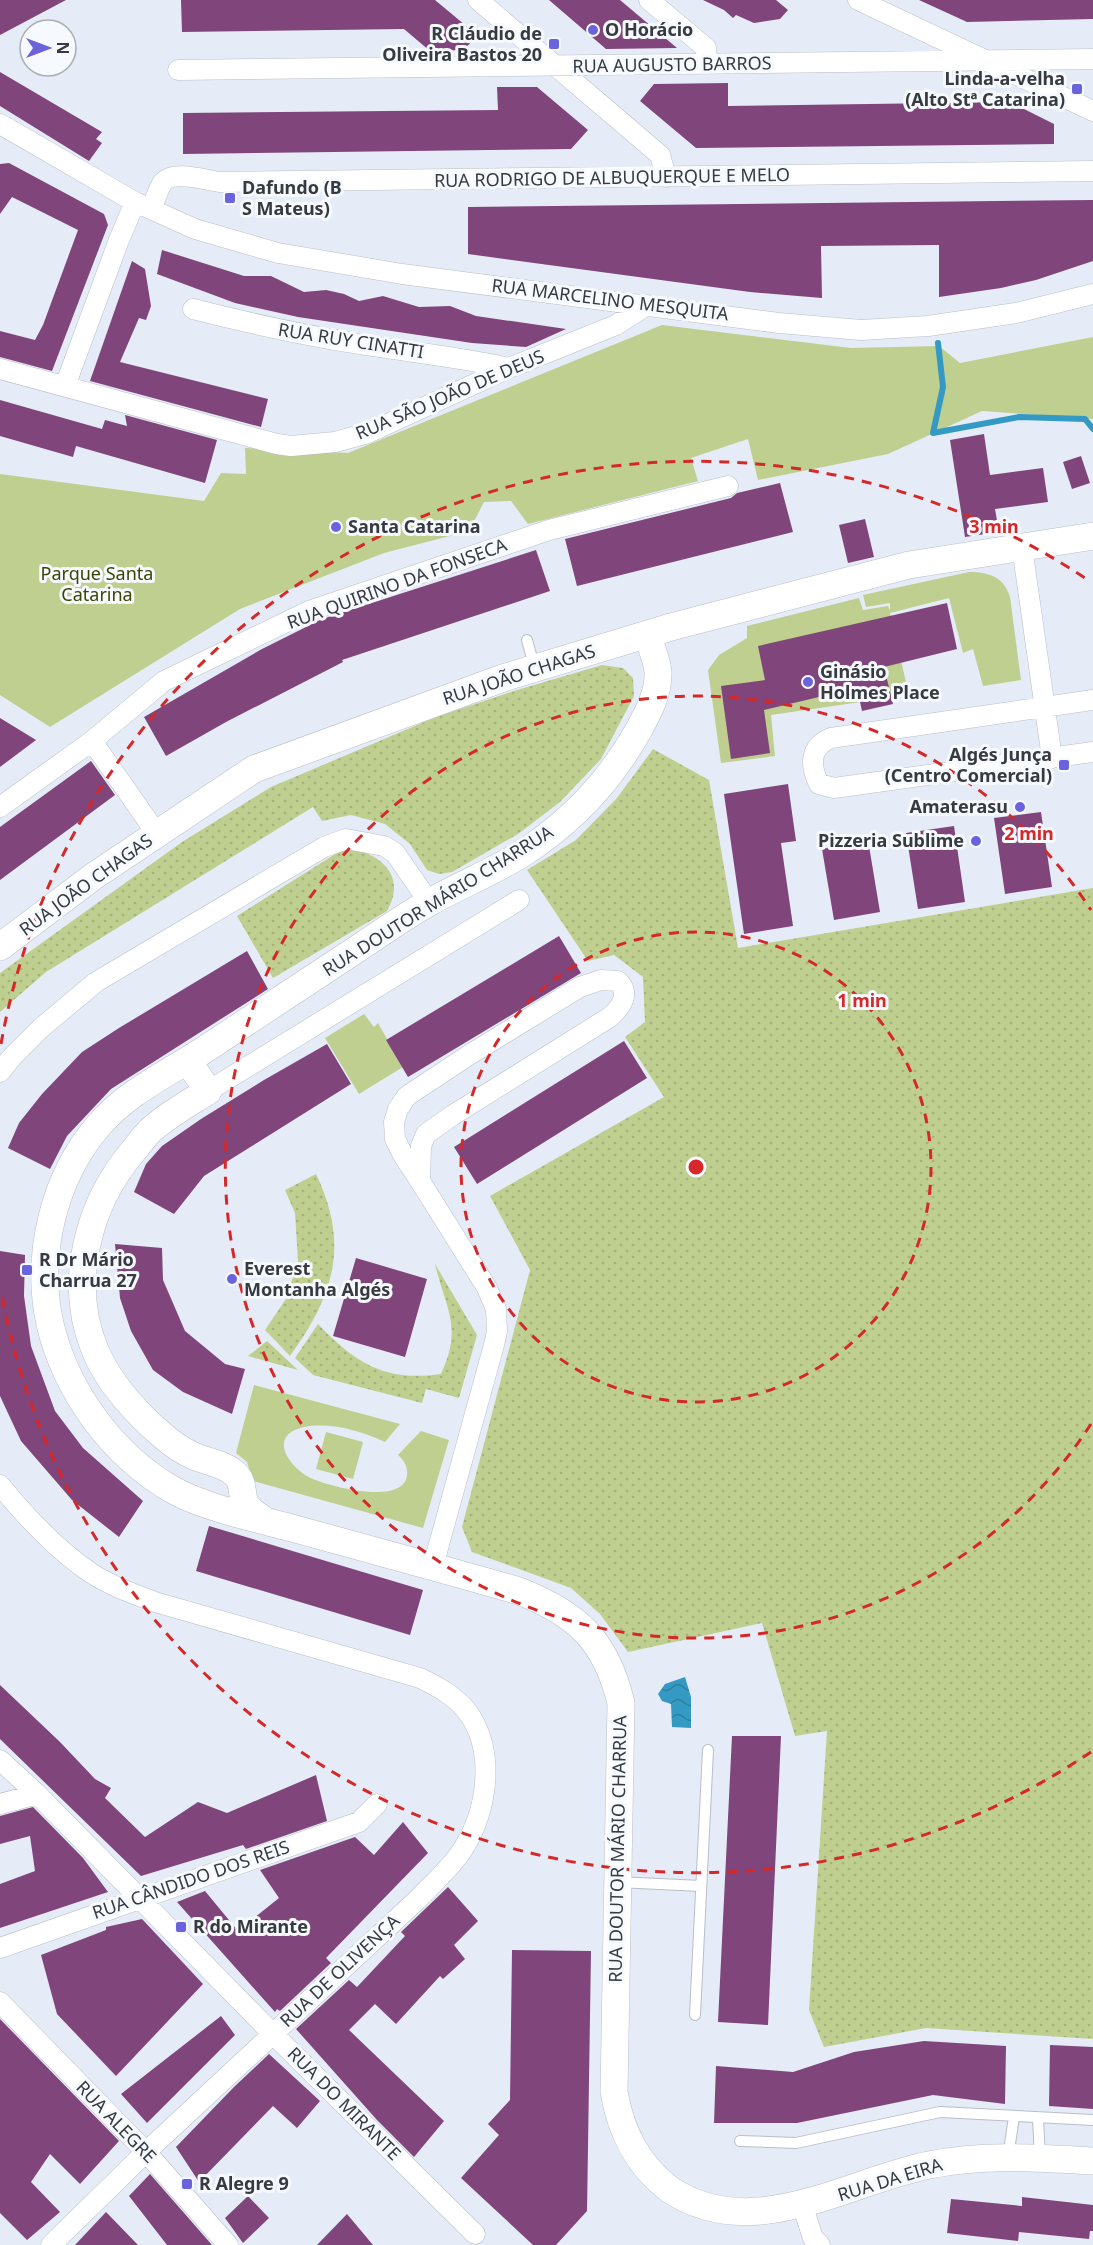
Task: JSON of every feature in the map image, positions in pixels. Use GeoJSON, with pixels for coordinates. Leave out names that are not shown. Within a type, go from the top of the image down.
{"type":"FeatureCollection","features":[{"type":"Feature","properties":{"kind":"street"},"geometry":{"type":"LineString","coordinates":[[478,0],[660,155],[666,177]]}},
{"type":"Feature","properties":{"kind":"street"},"geometry":{"type":"LineString","coordinates":[[650,0],[706,48],[707,64]]}},
{"type":"Feature","properties":{"kind":"street"},"geometry":{"type":"LineString","coordinates":[[858,0],[1093,111]]}},
{"type":"Feature","properties":{"kind":"street","name":"RUA AUGUSTO BARROS"},"geometry":{"type":"LineString","coordinates":[[178,70],[557,67],[1093,58]]}},
{"type":"Feature","properties":{"kind":"street","name":"RUA MARCELINO MESQUITA"},"geometry":{"type":"LineString","coordinates":[[0,124],[143,206],[195,229],[278,253],[402,274],[779,323],[861,330],[928,326],[1016,313],[1093,294]]}},
{"type":"Feature","properties":{"kind":"street","name":"RUA RODRIGO DE ALBUQUERQUE E MELO"},"geometry":{"type":"LineString","coordinates":[[65,386],[119,240],[143,206],[164,182],[173,176],[180,175],[220,182],[1093,171]]}},
{"type":"Feature","properties":{"kind":"street","name":"RUA SÃO JOÃO DE DEUS"},"geometry":{"type":"LineString","coordinates":[[0,369],[241,435],[291,446],[335,442],[368,433],[509,368],[616,325],[647,305]]}},
{"type":"Feature","properties":{"kind":"street","name":"RUA RUY CINATTI"},"geometry":{"type":"LineString","coordinates":[[193,309],[279,330],[462,358],[509,368]]}},
{"type":"Feature","properties":{"kind":"street","name":"RUA QUIRINO DA FONSECA"},"geometry":{"type":"LineString","coordinates":[[0,807],[92,741],[164,681],[309,611],[549,530],[728,486]]}},
{"type":"Feature","properties":{"kind":"street","name":"RUA JOÃO CHAGAS"},"geometry":{"type":"LineString","coordinates":[[0,947],[94,876],[254,768],[503,678],[647,635],[909,565],[1093,536]]}},
{"type":"Feature","properties":{"kind":"street"},"geometry":{"type":"LineString","coordinates":[[1022,547],[1052,758]]}},
{"type":"Feature","properties":{"kind":"street","name":"RUA DOUTOR MÁRIO CHARRUA"},"geometry":{"type":"LineString","coordinates":[[647,635],[658,670],[657,685],[645,718],[627,750],[610,773],[583,805],[556,830],[519,855],[429,902],[124,1101],[101,1122],[80,1148],[51,1219],[46,1245],[45,1275],[48,1312],[55,1342],[68,1376],[87,1408],[105,1433],[128,1456],[172,1490],[212,1505],[519,1591],[546,1602],[574,1620],[594,1640],[616,1683],[621,1702],[614,2092],[623,2128],[632,2148],[646,2168],[677,2195],[696,2205],[717,2212],[738,2215],[783,2212],[803,2207]]}},
{"type":"Feature","properties":{"kind":"street"},"geometry":{"type":"LineString","coordinates":[[1093,700],[831,738],[819,744],[814,753],[812,766],[819,784],[834,788],[1093,752]]}},
{"type":"Feature","properties":{"kind":"street"},"geometry":{"type":"LineString","coordinates":[[92,741],[157,834]]}},
{"type":"Feature","properties":{"kind":"street"},"geometry":{"type":"LineString","coordinates":[[0,1072],[41,1028],[96,982],[324,847],[346,839],[384,846],[396,853],[429,902]]}},
{"type":"Feature","properties":{"kind":"street"},"geometry":{"type":"LineString","coordinates":[[212,1505],[228,1496],[237,1476],[226,1468],[177,1447],[162,1436],[121,1392],[95,1350],[85,1317],[82,1287],[84,1256],[90,1227],[101,1199],[128,1157],[150,1130],[180,1108],[519,900]]}},
{"type":"Feature","properties":{"kind":"street"},"geometry":{"type":"LineString","coordinates":[[420,1181],[419,1160],[426,1134],[610,1017],[620,1008],[624,1000],[625,991],[622,985],[618,981],[601,980],[580,987],[469,1054],[407,1096],[398,1109],[394,1122],[395,1139],[403,1155],[487,1288],[496,1309],[497,1320],[494,1345],[433,1566]]}},
{"type":"Feature","properties":{"kind":"street"},"geometry":{"type":"LineString","coordinates":[[188,1061],[208,1091]]}},
{"type":"Feature","properties":{"kind":"street"},"geometry":{"type":"LineString","coordinates":[[159,1078],[180,1108]]}},
{"type":"Feature","properties":{"kind":"street","name":"RUA DOUTOR MÁRIO CHARRUA"},"geometry":{"type":"LineString","coordinates":[[237,1476],[242,1485],[243,1499],[247,1506],[264,1520]]}},
{"type":"Feature","properties":{"kind":"street","name":"RUA DE OLIVENÇA"},"geometry":{"type":"LineString","coordinates":[[0,1485],[50,1539],[93,1574],[132,1593],[165,1605],[420,1678],[447,1692],[470,1715],[484,1750],[485,1777],[482,1803],[475,1826],[462,1851],[417,1900],[272,2033],[51,2245]]}},
{"type":"Feature","properties":{"kind":"street","name":"RUA DO MIRANTE"},"geometry":{"type":"LineString","coordinates":[[0,1760],[37,1794],[272,2033],[475,2234]]}},
{"type":"Feature","properties":{"kind":"street"},"geometry":{"type":"LineString","coordinates":[[0,1804],[37,1794]]}},
{"type":"Feature","properties":{"kind":"street","name":"RUA CÂNDIDO DOS REIS"},"geometry":{"type":"LineString","coordinates":[[0,1947],[358,1822],[377,1804]]}},
{"type":"Feature","properties":{"kind":"street","name":"RUA ALEGRE"},"geometry":{"type":"LineString","coordinates":[[0,2001],[146,2152],[228,2245]]}},
{"type":"Feature","properties":{"kind":"street","name":"RUA DA EIRA"},"geometry":{"type":"LineString","coordinates":[[803,2207],[927,2165],[1008,2157],[1093,2161]]}},
{"type":"Feature","properties":{"kind":"street"},"geometry":{"type":"LineString","coordinates":[[803,2207],[813,2238],[820,2245]]}},
{"type":"Feature","properties":{"kind":"lane"},"geometry":{"type":"LineString","coordinates":[[526,640],[535,669]]}},
{"type":"Feature","properties":{"kind":"lane"},"geometry":{"type":"LineString","coordinates":[[695,2015],[708,1750]]}},
{"type":"Feature","properties":{"kind":"lane"},"geometry":{"type":"LineString","coordinates":[[617,1882],[701,1886]]}},
{"type":"Feature","properties":{"kind":"lane"},"geometry":{"type":"LineString","coordinates":[[740,2141],[796,2143],[930,2113],[952,2112],[1093,2120]]}},
{"type":"Feature","properties":{"kind":"lane"},"geometry":{"type":"LineString","coordinates":[[1008,2157],[1014,2116]]}},
{"type":"Feature","properties":{"kind":"lane"},"geometry":{"type":"LineString","coordinates":[[1038,2118],[1040,2158]]}},
{"type":"Feature","properties":{"kind":"green space","name":"Parque Santa Catarina"},"geometry":{"type":"Polygon","coordinates":[[[662,325],[851,348],[939,346],[960,363],[1093,337],[1093,419],[982,411],[888,454],[758,480],[748,439],[691,458],[698,481],[528,524],[511,501],[484,502],[469,531],[384,553],[240,609],[50,727],[0,695],[0,474],[204,501],[221,473],[246,474],[245,448],[348,453],[662,325]]]}},
{"type":"Feature","properties":{"kind":"green space","name":"Ginásio Holmes Place"},"geometry":{"type":"Polygon","coordinates":[[[969,572],[995,577],[1007,590],[1010,597],[1021,680],[983,686],[973,649],[963,653],[949,598],[890,613],[909,695],[771,715],[775,756],[721,763],[708,670],[719,655],[747,638],[747,626],[859,598],[863,610],[888,606],[890,611],[890,603],[866,607],[863,595],[969,572]]]}},
{"type":"Feature","properties":{"kind":"green space"},"geometry":{"type":"Polygon","coordinates":[[[602,665],[623,668],[633,678],[634,696],[601,759],[560,802],[518,834],[452,872],[439,874],[427,870],[410,844],[385,824],[351,815],[322,821],[313,807],[46,972],[0,1012],[0,973],[182,842],[271,787],[436,717],[602,665]]]}},
{"type":"Feature","properties":{"kind":"green space"},"geometry":{"type":"Polygon","coordinates":[[[653,749],[709,780],[738,948],[1093,888],[1093,2039],[926,2028],[824,2047],[809,2010],[827,1731],[795,1736],[762,1623],[628,1652],[600,1614],[571,1588],[472,1552],[462,1527],[530,1270],[490,1196],[664,1097],[625,1037],[645,1022],[643,977],[614,955],[588,961],[527,870],[576,840],[617,798],[653,749]]]}},
{"type":"Feature","properties":{"kind":"green space"},"geometry":{"type":"Polygon","coordinates":[[[355,849],[376,858],[389,871],[394,889],[387,911],[273,978],[237,916],[340,851],[355,849]]]}},
{"type":"Feature","properties":{"kind":"green space"},"geometry":{"type":"Polygon","coordinates":[[[364,1014],[374,1027],[378,1023],[403,1067],[359,1094],[325,1038],[364,1014]]]}},
{"type":"Feature","properties":{"kind":"green space"},"geometry":{"type":"Polygon","coordinates":[[[316,1174],[332,1224],[334,1247],[332,1269],[327,1290],[317,1312],[290,1356],[265,1330],[286,1299],[298,1261],[295,1213],[285,1190],[316,1174]]]}},
{"type":"Feature","properties":{"kind":"green space"},"geometry":{"type":"Polygon","coordinates":[[[435,1264],[477,1335],[459,1398],[426,1389],[422,1403],[313,1375],[295,1358],[318,1324],[346,1350],[373,1367],[404,1375],[441,1374],[448,1357],[452,1330],[448,1306],[435,1264]]]}},
{"type":"Feature","properties":{"kind":"green space"},"geometry":{"type":"Polygon","coordinates":[[[267,1341],[298,1370],[248,1356],[267,1341]]]}},
{"type":"Feature","properties":{"kind":"green space"},"geometry":{"type":"Polygon","coordinates":[[[254,1385],[400,1424],[385,1442],[356,1431],[325,1426],[304,1427],[287,1436],[284,1450],[293,1464],[307,1476],[329,1485],[362,1491],[392,1490],[403,1485],[407,1475],[405,1464],[398,1455],[421,1431],[449,1440],[423,1528],[253,1481],[247,1462],[236,1453],[254,1385]]]}},
{"type":"Feature","properties":{"kind":"green space"},"geometry":{"type":"Polygon","coordinates":[[[326,1432],[363,1442],[353,1479],[316,1469],[326,1432]]]}},
{"type":"Feature","properties":{"kind":"water"},"geometry":{"type":"Polygon","coordinates":[[[685,1677],[691,1697],[691,1728],[672,1727],[671,1704],[662,1701],[658,1694],[665,1684],[685,1677]]]}},
{"type":"Feature","properties":{"kind":"building"},"geometry":{"type":"Polygon","coordinates":[[[0,0],[66,0],[32,18],[18,18],[18,25],[0,35],[0,0]]]}},
{"type":"Feature","properties":{"kind":"building"},"geometry":{"type":"Polygon","coordinates":[[[181,0],[435,0],[477,35],[464,50],[430,51],[404,29],[182,32],[181,0]]]}},
{"type":"Feature","properties":{"kind":"building"},"geometry":{"type":"Polygon","coordinates":[[[549,0],[620,0],[677,48],[606,49],[549,0]]]}},
{"type":"Feature","properties":{"kind":"building"},"geometry":{"type":"Polygon","coordinates":[[[703,0],[776,0],[788,10],[780,19],[754,23],[736,15],[733,18],[724,10],[703,0]]]}},
{"type":"Feature","properties":{"kind":"building"},"geometry":{"type":"Polygon","coordinates":[[[919,0],[1093,0],[1093,19],[967,22],[919,0]]]}},
{"type":"Feature","properties":{"kind":"building"},"geometry":{"type":"Polygon","coordinates":[[[0,72],[102,132],[96,139],[102,143],[89,161],[0,106],[0,72]]]}},
{"type":"Feature","properties":{"kind":"building"},"geometry":{"type":"Polygon","coordinates":[[[728,83],[728,106],[1010,102],[1054,124],[1054,144],[696,148],[640,101],[654,84],[728,83]]]}},
{"type":"Feature","properties":{"kind":"building"},"geometry":{"type":"Polygon","coordinates":[[[497,87],[537,87],[588,130],[571,149],[183,154],[183,113],[498,110],[497,87]]]}},
{"type":"Feature","properties":{"kind":"building"},"geometry":{"type":"Polygon","coordinates":[[[9,163],[104,214],[108,225],[52,371],[0,357],[0,331],[35,340],[43,325],[78,230],[12,197],[0,214],[0,164],[9,163]]]}},
{"type":"Feature","properties":{"kind":"building"},"geometry":{"type":"Polygon","coordinates":[[[1093,200],[1093,261],[1036,280],[1001,288],[939,297],[939,245],[821,246],[822,298],[750,292],[468,254],[468,207],[1093,200]]]}},
{"type":"Feature","properties":{"kind":"building"},"geometry":{"type":"Polygon","coordinates":[[[162,250],[244,276],[271,276],[304,292],[326,290],[344,294],[359,301],[383,296],[419,307],[450,306],[476,316],[566,329],[526,347],[472,343],[298,317],[235,303],[157,274],[162,250]]]}},
{"type":"Feature","properties":{"kind":"building"},"geometry":{"type":"Polygon","coordinates":[[[132,261],[145,269],[151,306],[146,320],[139,318],[120,362],[268,399],[261,427],[90,381],[132,261]]]}},
{"type":"Feature","properties":{"kind":"building"},"geometry":{"type":"Polygon","coordinates":[[[0,400],[102,429],[105,420],[127,426],[125,415],[217,440],[205,483],[76,446],[73,457],[0,436],[0,400]]]}},
{"type":"Feature","properties":{"kind":"building"},"geometry":{"type":"Polygon","coordinates":[[[984,434],[990,475],[1043,468],[1048,502],[995,509],[999,532],[965,537],[950,440],[984,434]]]}},
{"type":"Feature","properties":{"kind":"building"},"geometry":{"type":"Polygon","coordinates":[[[1081,456],[1090,483],[1072,489],[1063,462],[1081,456]]]}},
{"type":"Feature","properties":{"kind":"building"},"geometry":{"type":"Polygon","coordinates":[[[780,483],[793,532],[577,586],[565,539],[731,498],[737,493],[780,483]]]}},
{"type":"Feature","properties":{"kind":"building"},"geometry":{"type":"Polygon","coordinates":[[[865,519],[874,557],[848,563],[839,525],[865,519]]]}},
{"type":"Feature","properties":{"kind":"building"},"geometry":{"type":"Polygon","coordinates":[[[536,550],[550,591],[342,660],[343,662],[226,722],[166,756],[144,717],[262,649],[322,619],[536,550]]]}},
{"type":"Feature","properties":{"kind":"building","name":"Ginásio Holmes Place"},"geometry":{"type":"Polygon","coordinates":[[[947,603],[957,649],[884,667],[893,704],[862,711],[857,688],[764,710],[770,753],[731,759],[721,686],[765,680],[758,646],[947,603]]]}},
{"type":"Feature","properties":{"kind":"building"},"geometry":{"type":"Polygon","coordinates":[[[0,718],[36,740],[0,767],[0,718]]]}},
{"type":"Feature","properties":{"kind":"building"},"geometry":{"type":"Polygon","coordinates":[[[91,761],[115,795],[0,880],[0,827],[91,761]]]}},
{"type":"Feature","properties":{"kind":"building"},"geometry":{"type":"Polygon","coordinates":[[[788,784],[796,841],[781,843],[793,926],[744,934],[724,794],[788,784]]]}},
{"type":"Feature","properties":{"kind":"building"},"geometry":{"type":"Polygon","coordinates":[[[1041,812],[1052,887],[1005,894],[994,818],[1041,812]]]}},
{"type":"Feature","properties":{"kind":"building"},"geometry":{"type":"Polygon","coordinates":[[[954,826],[965,902],[918,909],[906,833],[954,826]]]}},
{"type":"Feature","properties":{"kind":"building"},"geometry":{"type":"Polygon","coordinates":[[[868,840],[880,912],[834,920],[822,849],[868,840]]]}},
{"type":"Feature","properties":{"kind":"building"},"geometry":{"type":"Polygon","coordinates":[[[559,936],[581,973],[408,1077],[386,1040],[559,936]]]}},
{"type":"Feature","properties":{"kind":"building"},"geometry":{"type":"Polygon","coordinates":[[[247,951],[268,989],[111,1089],[67,1136],[50,1169],[8,1148],[19,1123],[42,1094],[82,1052],[247,951]]]}},
{"type":"Feature","properties":{"kind":"building"},"geometry":{"type":"Polygon","coordinates":[[[624,1041],[647,1078],[477,1184],[454,1147],[624,1041]]]}},
{"type":"Feature","properties":{"kind":"building"},"geometry":{"type":"Polygon","coordinates":[[[327,1044],[351,1084],[204,1176],[174,1214],[134,1192],[146,1164],[162,1146],[264,1080],[327,1044]]]}},
{"type":"Feature","properties":{"kind":"building"},"geometry":{"type":"Polygon","coordinates":[[[115,1244],[162,1248],[163,1280],[185,1331],[225,1364],[245,1369],[232,1414],[183,1392],[153,1370],[131,1331],[120,1298],[115,1244]]]}},
{"type":"Feature","properties":{"kind":"building"},"geometry":{"type":"Polygon","coordinates":[[[0,1251],[25,1255],[24,1296],[31,1346],[55,1411],[83,1448],[143,1501],[119,1537],[72,1500],[21,1441],[0,1396],[0,1251]]]}},
{"type":"Feature","properties":{"kind":"building"},"geometry":{"type":"Polygon","coordinates":[[[356,1258],[427,1279],[405,1357],[333,1336],[356,1258]]]}},
{"type":"Feature","properties":{"kind":"building"},"geometry":{"type":"Polygon","coordinates":[[[209,1526],[423,1590],[410,1635],[196,1571],[209,1526]]]}},
{"type":"Feature","properties":{"kind":"building"},"geometry":{"type":"Polygon","coordinates":[[[0,1685],[95,1779],[111,1788],[105,1798],[145,1837],[198,1802],[227,1813],[316,1775],[327,1821],[246,1849],[243,1845],[141,1876],[0,1739],[0,1685]]]}},
{"type":"Feature","properties":{"kind":"building"},"geometry":{"type":"Polygon","coordinates":[[[732,1736],[781,1736],[768,2025],[718,2022],[732,1736]]]}},
{"type":"Feature","properties":{"kind":"building"},"geometry":{"type":"Polygon","coordinates":[[[33,1807],[83,1858],[108,1892],[0,1928],[0,1884],[35,1871],[30,1836],[0,1844],[0,1816],[33,1807]]]}},
{"type":"Feature","properties":{"kind":"building"},"geometry":{"type":"Polygon","coordinates":[[[403,1822],[428,1853],[326,1958],[331,1963],[280,2011],[277,2009],[275,2012],[177,1902],[205,1891],[238,1931],[279,1898],[260,1870],[355,1837],[374,1855],[403,1822]]]}},
{"type":"Feature","properties":{"kind":"building"},"geometry":{"type":"Polygon","coordinates":[[[448,1887],[478,1921],[454,1945],[465,1959],[443,1979],[440,1976],[396,2024],[375,2004],[349,2030],[444,2121],[414,2157],[377,2120],[296,2029],[349,1980],[357,1987],[405,1936],[401,1932],[448,1887]]]}},
{"type":"Feature","properties":{"kind":"building"},"geometry":{"type":"Polygon","coordinates":[[[142,1919],[203,1984],[116,2076],[57,2014],[41,1955],[106,1930],[106,1927],[142,1919]]]}},
{"type":"Feature","properties":{"kind":"building"},"geometry":{"type":"Polygon","coordinates":[[[512,1950],[591,1951],[587,2211],[556,2245],[533,2245],[461,2178],[499,2135],[488,2124],[510,2100],[512,1950]]]}},
{"type":"Feature","properties":{"kind":"building"},"geometry":{"type":"Polygon","coordinates":[[[221,2016],[235,2035],[147,2123],[121,2094],[221,2016]]]}},
{"type":"Feature","properties":{"kind":"building"},"geometry":{"type":"Polygon","coordinates":[[[0,2019],[119,2141],[80,2184],[50,2154],[31,2182],[60,2212],[27,2240],[0,2213],[0,2019]]]}},
{"type":"Feature","properties":{"kind":"building"},"geometry":{"type":"Polygon","coordinates":[[[924,2041],[1006,2046],[1005,2104],[933,2095],[797,2123],[714,2123],[716,2066],[793,2072],[854,2052],[924,2041]]]}},
{"type":"Feature","properties":{"kind":"building"},"geometry":{"type":"Polygon","coordinates":[[[1050,2045],[1093,2047],[1093,2109],[1049,2106],[1050,2045]]]}},
{"type":"Feature","properties":{"kind":"building"},"geometry":{"type":"Polygon","coordinates":[[[269,2054],[320,2101],[297,2128],[273,2106],[199,2182],[176,2147],[269,2054]]]}},
{"type":"Feature","properties":{"kind":"building"},"geometry":{"type":"Polygon","coordinates":[[[150,2174],[212,2245],[167,2245],[129,2196],[150,2174]]]}},
{"type":"Feature","properties":{"kind":"building"},"geometry":{"type":"Polygon","coordinates":[[[248,2196],[269,2218],[243,2243],[225,2218],[248,2196]]]}},
{"type":"Feature","properties":{"kind":"building"},"geometry":{"type":"Polygon","coordinates":[[[1022,2197],[1093,2205],[1093,2231],[1090,2231],[1089,2239],[1019,2232],[1018,2241],[947,2233],[951,2199],[1022,2206],[1022,2197]]]}},
{"type":"Feature","properties":{"kind":"building"},"geometry":{"type":"Polygon","coordinates":[[[106,2212],[138,2245],[75,2245],[106,2212]]]}},
{"type":"Feature","properties":{"kind":"building"},"geometry":{"type":"Polygon","coordinates":[[[347,2214],[373,2245],[317,2245],[347,2214]]]}},
{"type":"Feature","properties":{"kind":"waterway"},"geometry":{"type":"LineString","coordinates":[[938,343],[943,387],[933,433],[1019,417],[1085,419],[1093,429]]}},
{"type":"Feature","properties":{"kind":"place","name":"O Horácio"},"geometry":{"type":"Point","coordinates":[593,30]}},
{"type":"Feature","properties":{"kind":"place","name":"R Cláudio de Oliveira Bastos 20"},"geometry":{"type":"Point","coordinates":[554,44]}},
{"type":"Feature","properties":{"kind":"place","name":"Linda-a-velha (Alto Stª Catarina)"},"geometry":{"type":"Point","coordinates":[1077,89]}},
{"type":"Feature","properties":{"kind":"place","name":"Dafundo (B S Mateus)"},"geometry":{"type":"Point","coordinates":[230,198]}},
{"type":"Feature","properties":{"kind":"place","name":"Santa Catarina"},"geometry":{"type":"Point","coordinates":[336,527]}},
{"type":"Feature","properties":{"kind":"place","name":"Ginásio Holmes Place"},"geometry":{"type":"Point","coordinates":[808,682]}},
{"type":"Feature","properties":{"kind":"place","name":"Algés Junça (Centro Comercial)"},"geometry":{"type":"Point","coordinates":[1064,765]}},
{"type":"Feature","properties":{"kind":"place","name":"Amaterasu"},"geometry":{"type":"Point","coordinates":[1020,807]}},
{"type":"Feature","properties":{"kind":"place","name":"Pizzeria Sublime"},"geometry":{"type":"Point","coordinates":[976,841]}},
{"type":"Feature","properties":{"kind":"place","name":"R Dr Mário Charrua 27"},"geometry":{"type":"Point","coordinates":[27,1270]}},
{"type":"Feature","properties":{"kind":"place","name":"Everest Montanha Algés"},"geometry":{"type":"Point","coordinates":[232,1279]}},
{"type":"Feature","properties":{"kind":"place","name":"R do Mirante"},"geometry":{"type":"Point","coordinates":[181,1927]}},
{"type":"Feature","properties":{"kind":"place","name":"R Alegre 9"},"geometry":{"type":"Point","coordinates":[187,2184]}}]}
